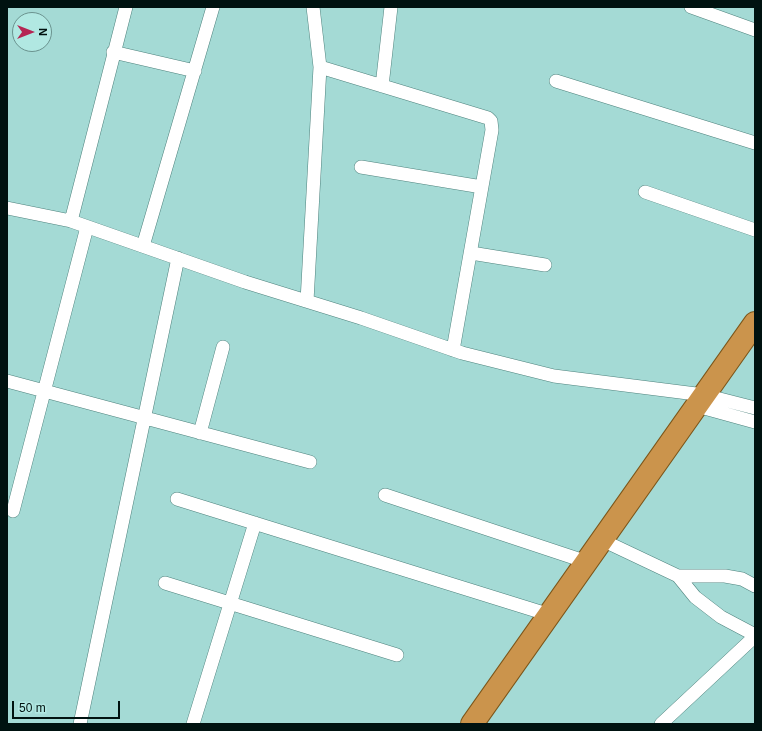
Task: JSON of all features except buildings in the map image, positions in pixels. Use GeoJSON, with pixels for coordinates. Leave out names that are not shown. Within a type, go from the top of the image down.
{"type":"FeatureCollection","features":[{"type":"Feature","properties":{"kind":"highway"},"geometry":{"type":"LineString","coordinates":[[472,724],[755,323]]}},
{"type":"Feature","properties":{"kind":"street"},"geometry":{"type":"LineString","coordinates":[[71,220],[113,52],[126,7]]}},
{"type":"Feature","properties":{"kind":"street"},"geometry":{"type":"LineString","coordinates":[[143,246],[214,7]]}},
{"type":"Feature","properties":{"kind":"street"},"geometry":{"type":"LineString","coordinates":[[307,301],[320,67],[312,7]]}},
{"type":"Feature","properties":{"kind":"street"},"geometry":{"type":"LineString","coordinates":[[382,86],[391,7]]}},
{"type":"Feature","properties":{"kind":"street"},"geometry":{"type":"LineString","coordinates":[[691,7],[755,30]]}},
{"type":"Feature","properties":{"kind":"street"},"geometry":{"type":"LineString","coordinates":[[113,52],[195,71]]}},
{"type":"Feature","properties":{"kind":"street"},"geometry":{"type":"LineString","coordinates":[[320,67],[488,118],[491,121],[492,130],[453,350]]}},
{"type":"Feature","properties":{"kind":"street"},"geometry":{"type":"LineString","coordinates":[[556,81],[755,143]]}},
{"type":"Feature","properties":{"kind":"street"},"geometry":{"type":"LineString","coordinates":[[361,167],[482,187]]}},
{"type":"Feature","properties":{"kind":"street"},"geometry":{"type":"LineString","coordinates":[[645,192],[755,230]]}},
{"type":"Feature","properties":{"kind":"street"},"geometry":{"type":"LineString","coordinates":[[7,208],[71,220],[87,227],[245,282],[361,318],[453,350],[554,376],[755,408]]}},
{"type":"Feature","properties":{"kind":"street"},"geometry":{"type":"LineString","coordinates":[[13,511],[87,227]]}},
{"type":"Feature","properties":{"kind":"street"},"geometry":{"type":"LineString","coordinates":[[471,253],[545,265]]}},
{"type":"Feature","properties":{"kind":"street"},"geometry":{"type":"LineString","coordinates":[[80,724],[178,258]]}},
{"type":"Feature","properties":{"kind":"street"},"geometry":{"type":"LineString","coordinates":[[200,433],[222,347]]}},
{"type":"Feature","properties":{"kind":"street"},"geometry":{"type":"LineString","coordinates":[[7,381],[310,462]]}},
{"type":"Feature","properties":{"kind":"street"},"geometry":{"type":"LineString","coordinates":[[700,400],[755,422]]}},
{"type":"Feature","properties":{"kind":"street"},"geometry":{"type":"LineString","coordinates":[[385,495],[587,562]]}},
{"type":"Feature","properties":{"kind":"street"},"geometry":{"type":"LineString","coordinates":[[178,499],[550,615]]}},
{"type":"Feature","properties":{"kind":"street"},"geometry":{"type":"LineString","coordinates":[[193,724],[255,524]]}},
{"type":"Feature","properties":{"kind":"street"},"geometry":{"type":"LineString","coordinates":[[602,540],[678,576],[726,576],[742,579],[755,586]]}},
{"type":"Feature","properties":{"kind":"street"},"geometry":{"type":"LineString","coordinates":[[661,724],[754,638],[695,597],[678,576]]}},
{"type":"Feature","properties":{"kind":"street"},"geometry":{"type":"LineString","coordinates":[[165,583],[397,654]]}}]}
